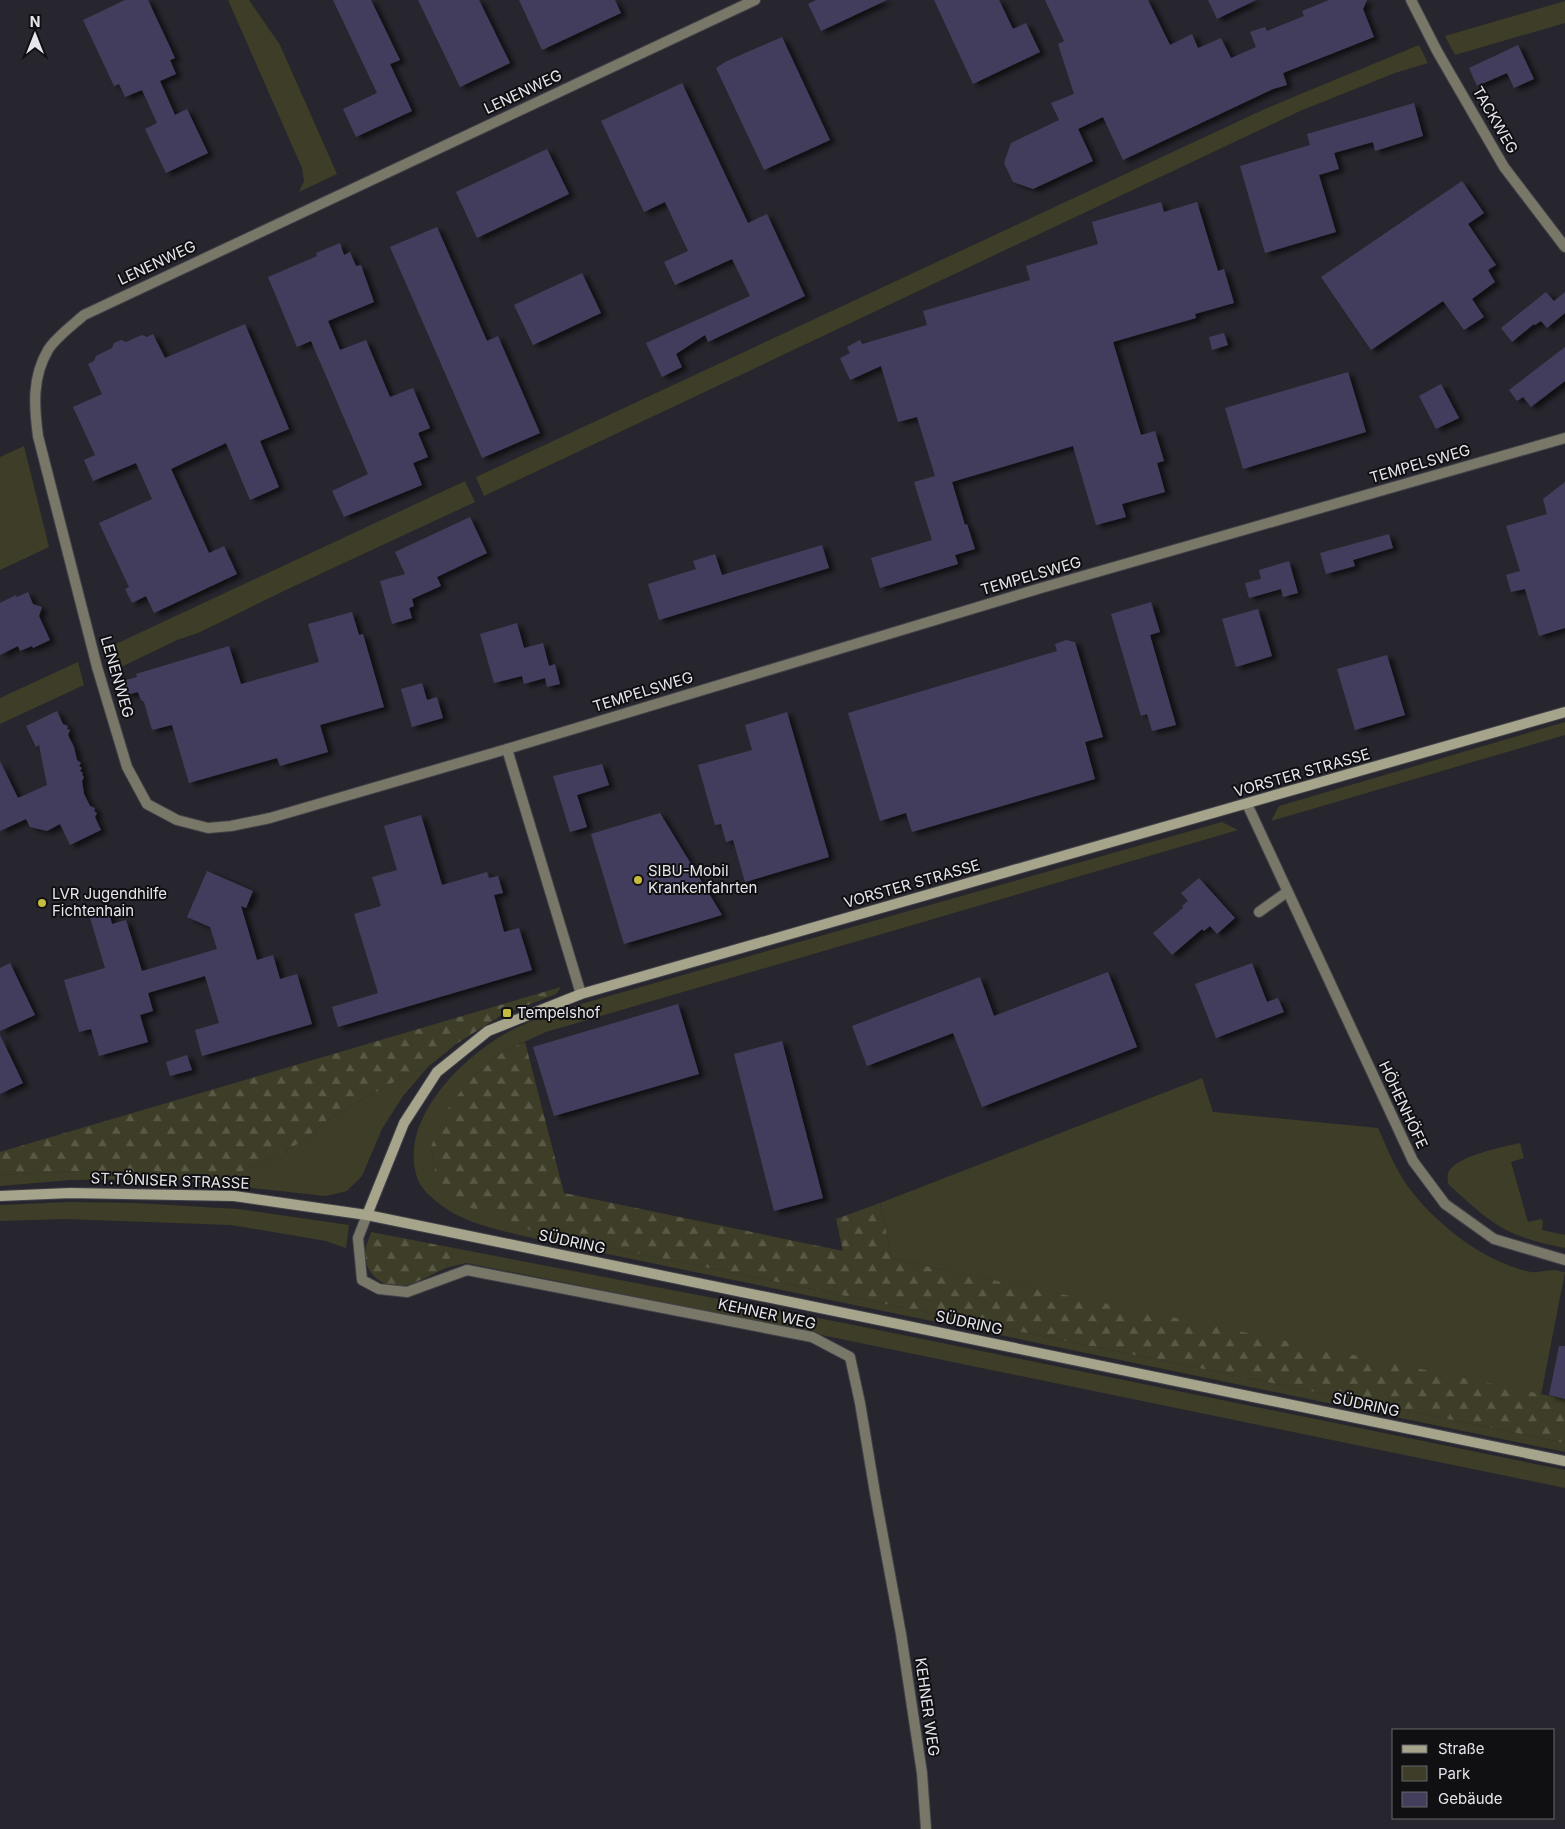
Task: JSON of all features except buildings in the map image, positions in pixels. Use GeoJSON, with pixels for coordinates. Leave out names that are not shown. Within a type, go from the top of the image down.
{"type":"FeatureCollection","features":[{"type":"Feature","properties":{"kind":"main road","name":"VORSTER STRASSE"},"geometry":{"type":"LineString","coordinates":[[367,1215],[404,1123],[437,1072],[488,1030],[581,994],[1565,712]]}},
{"type":"Feature","properties":{"kind":"main road","name":"ST.TÖNISER STRASSE"},"geometry":{"type":"LineString","coordinates":[[0,1196],[70,1192],[234,1196],[367,1215]]}},
{"type":"Feature","properties":{"kind":"main road","name":"SÜDRING"},"geometry":{"type":"LineString","coordinates":[[367,1215],[1565,1461]]}},
{"type":"Feature","properties":{"kind":"street","name":"LENENWEG"},"geometry":{"type":"LineString","coordinates":[[185,823],[161,813],[147,804],[128,767],[97,667],[38,436],[34,408],[36,380],[48,349],[84,315],[755,0]]}},
{"type":"Feature","properties":{"kind":"street","name":"TACKWEG"},"geometry":{"type":"LineString","coordinates":[[1411,0],[1437,50],[1504,167],[1565,247]]}},
{"type":"Feature","properties":{"kind":"street","name":"TEMPELSWEG"},"geometry":{"type":"LineString","coordinates":[[185,823],[208,828],[231,826],[270,818],[507,749],[1005,599],[1565,438]]}},
{"type":"Feature","properties":{"kind":"street"},"geometry":{"type":"LineString","coordinates":[[507,749],[581,994]]}},
{"type":"Feature","properties":{"kind":"street","name":"HÖHENHÖFE"},"geometry":{"type":"LineString","coordinates":[[1247,804],[1413,1161],[1444,1204],[1494,1239],[1565,1260]]}},
{"type":"Feature","properties":{"kind":"street"},"geometry":{"type":"LineString","coordinates":[[1259,912],[1287,892]]}},
{"type":"Feature","properties":{"kind":"street","name":"KEHNER WEG"},"geometry":{"type":"LineString","coordinates":[[367,1215],[358,1238],[362,1280],[379,1289],[407,1292],[468,1270],[812,1337],[850,1357],[901,1634],[922,1773],[926,1829]]}},
{"type":"Feature","properties":{"kind":"green space"},"geometry":{"type":"Polygon","coordinates":[[[228,0],[249,0],[280,45],[337,174],[299,192],[304,181],[302,168],[228,0]]]}},
{"type":"Feature","properties":{"kind":"green space"},"geometry":{"type":"Polygon","coordinates":[[[1565,1],[1565,23],[1455,55],[1445,36],[1565,1]]]}},
{"type":"Feature","properties":{"kind":"green space"},"geometry":{"type":"Polygon","coordinates":[[[1419,45],[1428,63],[1395,73],[1300,111],[484,496],[476,477],[1267,108],[1419,45]]]}},
{"type":"Feature","properties":{"kind":"green space"},"geometry":{"type":"Polygon","coordinates":[[[24,446],[49,547],[0,570],[0,457],[24,446]]]}},
{"type":"Feature","properties":{"kind":"green space"},"geometry":{"type":"Polygon","coordinates":[[[465,481],[475,502],[111,672],[105,649],[465,481]]]}},
{"type":"Feature","properties":{"kind":"green space"},"geometry":{"type":"Polygon","coordinates":[[[78,662],[84,685],[0,724],[0,698],[78,662]]]}},
{"type":"Feature","properties":{"kind":"green space"},"geometry":{"type":"Polygon","coordinates":[[[1565,722],[1565,735],[1271,821],[1279,806],[1565,722]]]}},
{"type":"Feature","properties":{"kind":"green space"},"geometry":{"type":"Polygon","coordinates":[[[1222,822],[1238,830],[546,1032],[504,1051],[469,1080],[431,1147],[435,1171],[538,1233],[1565,1443],[1565,1452],[540,1240],[488,1227],[463,1218],[435,1200],[425,1191],[418,1180],[414,1158],[416,1135],[425,1114],[438,1093],[454,1074],[473,1057],[492,1042],[518,1027],[581,1004],[1222,822]]]}},
{"type":"Feature","properties":{"kind":"green space"},"geometry":{"type":"Polygon","coordinates":[[[561,987],[556,994],[502,1015],[456,1044],[428,1067],[414,1071],[333,1116],[300,1143],[232,1176],[169,1172],[75,1171],[0,1175],[0,1152],[561,987]]]}},
{"type":"Feature","properties":{"kind":"green space"},"geometry":{"type":"Polygon","coordinates":[[[525,1042],[564,1193],[843,1251],[836,1219],[880,1203],[892,1259],[1565,1399],[1565,1443],[538,1233],[458,1203],[441,1194],[432,1183],[435,1171],[431,1147],[444,1114],[469,1080],[504,1051],[525,1042]]]}},
{"type":"Feature","properties":{"kind":"green space"},"geometry":{"type":"Polygon","coordinates":[[[428,1067],[403,1096],[382,1129],[362,1176],[347,1191],[326,1196],[170,1179],[71,1180],[0,1186],[0,1175],[75,1171],[169,1172],[232,1176],[300,1143],[333,1116],[414,1071],[428,1067]]]}},
{"type":"Feature","properties":{"kind":"green space"},"geometry":{"type":"Polygon","coordinates":[[[1202,1078],[1213,1112],[1378,1128],[1393,1161],[1412,1192],[1436,1218],[1465,1242],[1497,1261],[1514,1267],[1531,1272],[1554,1270],[1565,1272],[1541,1395],[892,1259],[880,1203],[1202,1078]]]}},
{"type":"Feature","properties":{"kind":"green space"},"geometry":{"type":"Polygon","coordinates":[[[1520,1143],[1524,1158],[1511,1162],[1528,1222],[1541,1219],[1543,1221],[1542,1230],[1565,1235],[1565,1248],[1535,1241],[1506,1230],[1483,1214],[1448,1184],[1448,1173],[1452,1167],[1460,1162],[1480,1153],[1520,1143]]]}},
{"type":"Feature","properties":{"kind":"green space"},"geometry":{"type":"Polygon","coordinates":[[[69,1202],[135,1203],[238,1209],[349,1225],[346,1248],[326,1241],[231,1225],[66,1219],[0,1221],[0,1205],[69,1202]]]}},
{"type":"Feature","properties":{"kind":"green space"},"geometry":{"type":"Polygon","coordinates":[[[371,1232],[454,1248],[446,1268],[407,1285],[388,1285],[372,1274],[366,1262],[365,1249],[371,1232]]]}},
{"type":"Feature","properties":{"kind":"green space"},"geometry":{"type":"Polygon","coordinates":[[[454,1248],[854,1325],[1565,1470],[1565,1488],[466,1263],[446,1268],[454,1248]]]}},
{"type":"Feature","properties":{"kind":"place","name":"SIBU-Mobil Krankenfahrten"},"geometry":{"type":"Point","coordinates":[638,880]}},
{"type":"Feature","properties":{"kind":"place","name":"LVR Jugendhilfe Fichtenhain"},"geometry":{"type":"Point","coordinates":[42,903]}},
{"type":"Feature","properties":{"kind":"place","name":"Tempelshof"},"geometry":{"type":"Point","coordinates":[507,1013]}}]}
